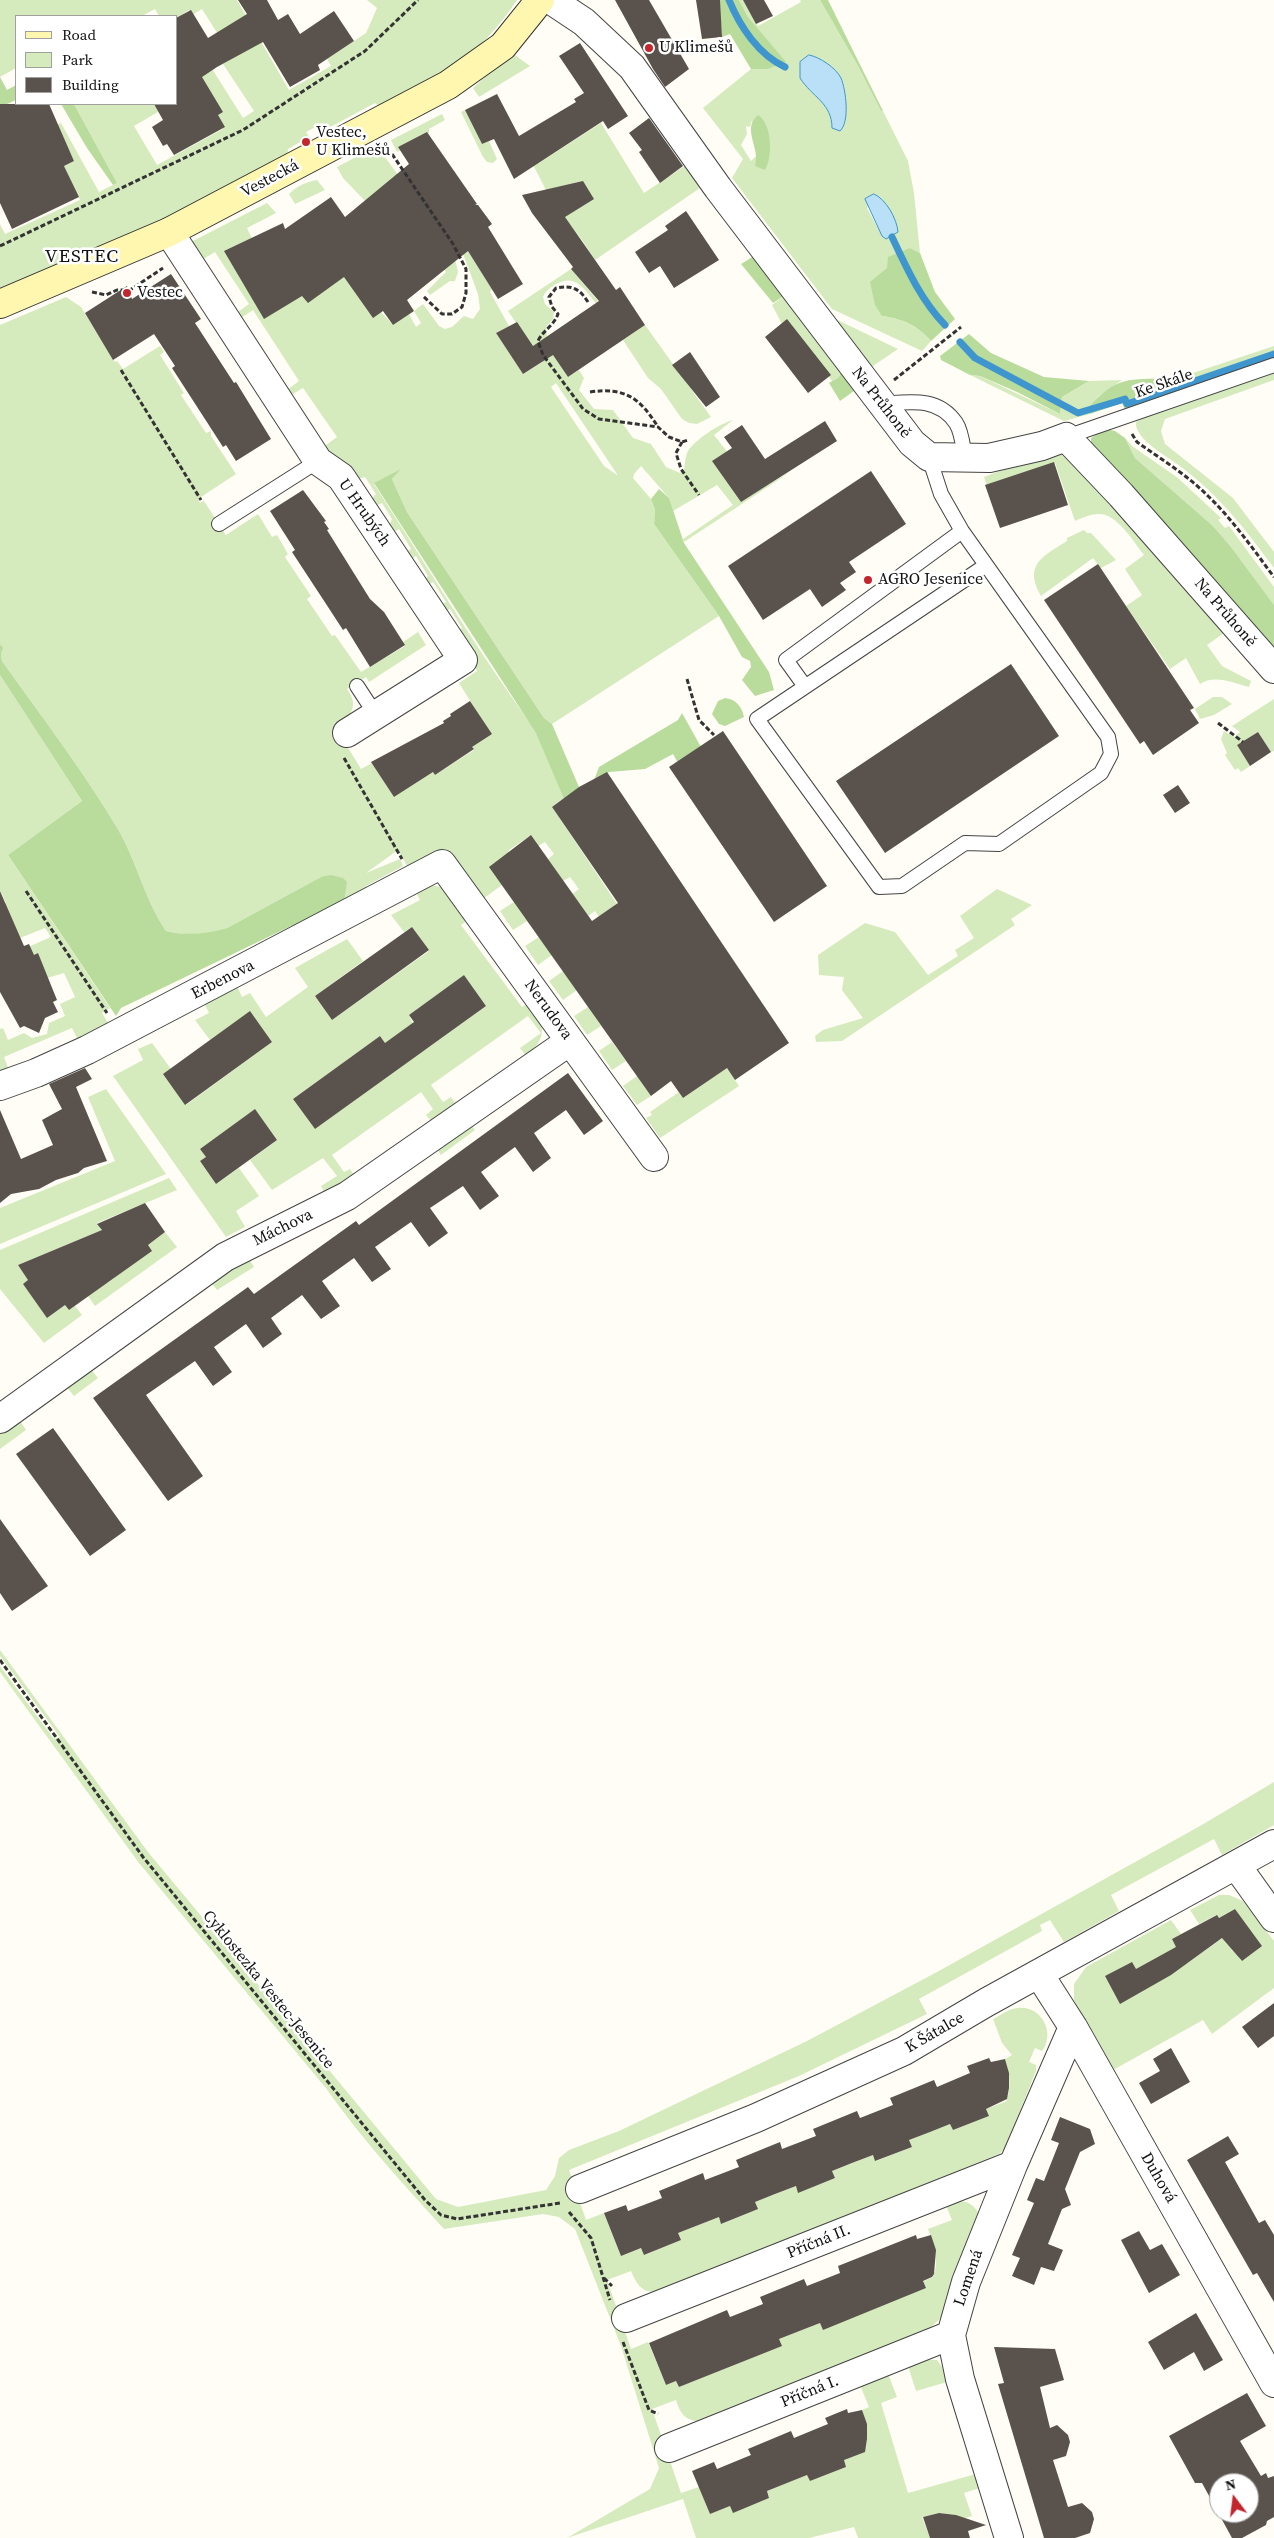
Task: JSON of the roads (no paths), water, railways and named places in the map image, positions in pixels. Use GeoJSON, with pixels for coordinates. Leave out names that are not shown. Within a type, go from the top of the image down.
{"type":"FeatureCollection","features":[{"type":"Feature","properties":{"kind":"street","name":"Vestecká"},"geometry":{"type":"LineString","coordinates":[[0,304],[169,232],[448,86],[503,46],[540,0]]}},
{"type":"Feature","properties":{"kind":"street","name":"Na Průhoně"},"geometry":{"type":"LineString","coordinates":[[551,0],[584,22],[632,67],[718,188],[877,400],[912,443],[929,457]]}},
{"type":"Feature","properties":{"kind":"street","name":"U Hrubých"},"geometry":{"type":"LineString","coordinates":[[169,232],[318,462],[341,478],[463,660],[376,715],[344,743]]}},
{"type":"Feature","properties":{"kind":"street","name":"Na Průhoně"},"geometry":{"type":"LineString","coordinates":[[1066,437],[1121,495],[1274,669]]}},
{"type":"Feature","properties":{"kind":"street"},"geometry":{"type":"LineString","coordinates":[[929,457],[988,458],[1042,446],[1066,437]]}},
{"type":"Feature","properties":{"kind":"street","name":"Erbenova"},"geometry":{"type":"LineString","coordinates":[[0,1086],[36,1073],[120,1033],[442,864]]}},
{"type":"Feature","properties":{"kind":"street","name":"Nerudova"},"geometry":{"type":"LineString","coordinates":[[442,864],[654,1157]]}},
{"type":"Feature","properties":{"kind":"street","name":"Máchova"},"geometry":{"type":"LineString","coordinates":[[0,1419],[225,1257],[347,1196],[570,1041]]}},
{"type":"Feature","properties":{"kind":"street","name":"K Šátalce"},"geometry":{"type":"LineString","coordinates":[[572,2196],[756,2118],[904,2051],[987,2002],[1274,1844]]}},
{"type":"Feature","properties":{"kind":"street"},"geometry":{"type":"LineString","coordinates":[[1236,1865],[1274,1918]]}},
{"type":"Feature","properties":{"kind":"street","name":"Duhová"},"geometry":{"type":"LineString","coordinates":[[1040,1974],[1073,2027],[1274,2383]]}},
{"type":"Feature","properties":{"kind":"street","name":"Lomená"},"geometry":{"type":"LineString","coordinates":[[1009,2538],[960,2379],[951,2335],[966,2282],[1013,2165],[1073,2027]]}},
{"type":"Feature","properties":{"kind":"street","name":"Příčná II."},"geometry":{"type":"LineString","coordinates":[[626,2318],[1013,2165]]}},
{"type":"Feature","properties":{"kind":"street","name":"Příčná I."},"geometry":{"type":"LineString","coordinates":[[669,2448],[951,2335]]}},
{"type":"Feature","properties":{"kind":"lane","name":"Ke Skále"},"geometry":{"type":"LineString","coordinates":[[1066,437],[1274,365]]}},
{"type":"Feature","properties":{"kind":"lane"},"geometry":{"type":"LineString","coordinates":[[877,400],[924,401],[941,410],[956,424],[965,458]]}},
{"type":"Feature","properties":{"kind":"lane"},"geometry":{"type":"LineString","coordinates":[[929,457],[941,494],[962,531],[984,566],[1108,737],[1111,754],[1101,773],[999,844],[965,843],[902,886],[879,887],[757,719],[984,566]]}},
{"type":"Feature","properties":{"kind":"lane"},"geometry":{"type":"LineString","coordinates":[[219,524],[318,462]]}},
{"type":"Feature","properties":{"kind":"lane"},"geometry":{"type":"LineString","coordinates":[[804,686],[786,660],[962,531]]}},
{"type":"Feature","properties":{"kind":"lane"},"geometry":{"type":"LineString","coordinates":[[358,686],[376,715]]}},
{"type":"Feature","properties":{"kind":"water"},"geometry":{"type":"Polygon","coordinates":[[[809,55],[827,64],[841,78],[846,98],[846,113],[843,127],[840,131],[832,128],[829,112],[800,78],[800,62],[809,55]]]}},
{"type":"Feature","properties":{"kind":"water"},"geometry":{"type":"Polygon","coordinates":[[[874,194],[887,205],[897,227],[898,232],[886,239],[882,236],[865,199],[874,194]]]}},
{"type":"Feature","properties":{"kind":"waterway"},"geometry":{"type":"LineString","coordinates":[[729,0],[751,39],[767,55],[785,67]]}},
{"type":"Feature","properties":{"kind":"waterway"},"geometry":{"type":"LineString","coordinates":[[892,237],[922,295],[945,325]]}},
{"type":"Feature","properties":{"kind":"waterway"},"geometry":{"type":"LineString","coordinates":[[960,342],[975,358],[1078,413],[1125,399],[1127,404],[1274,354]]}},
{"type":"Feature","properties":{"kind":"place","name":"U Klimešů"},"geometry":{"type":"Point","coordinates":[649,48]}},
{"type":"Feature","properties":{"kind":"place","name":"Vestec, U Klimešů"},"geometry":{"type":"Point","coordinates":[306,142]}},
{"type":"Feature","properties":{"kind":"place","name":"Vestec"},"geometry":{"type":"Point","coordinates":[127,293]}},
{"type":"Feature","properties":{"kind":"place","name":"AGRO Jesenice"},"geometry":{"type":"Point","coordinates":[868,580]}},
{"type":"Feature","properties":{"kind":"district","name":"VESTEC"},"geometry":{"type":"Point","coordinates":[82,257]}}]}
